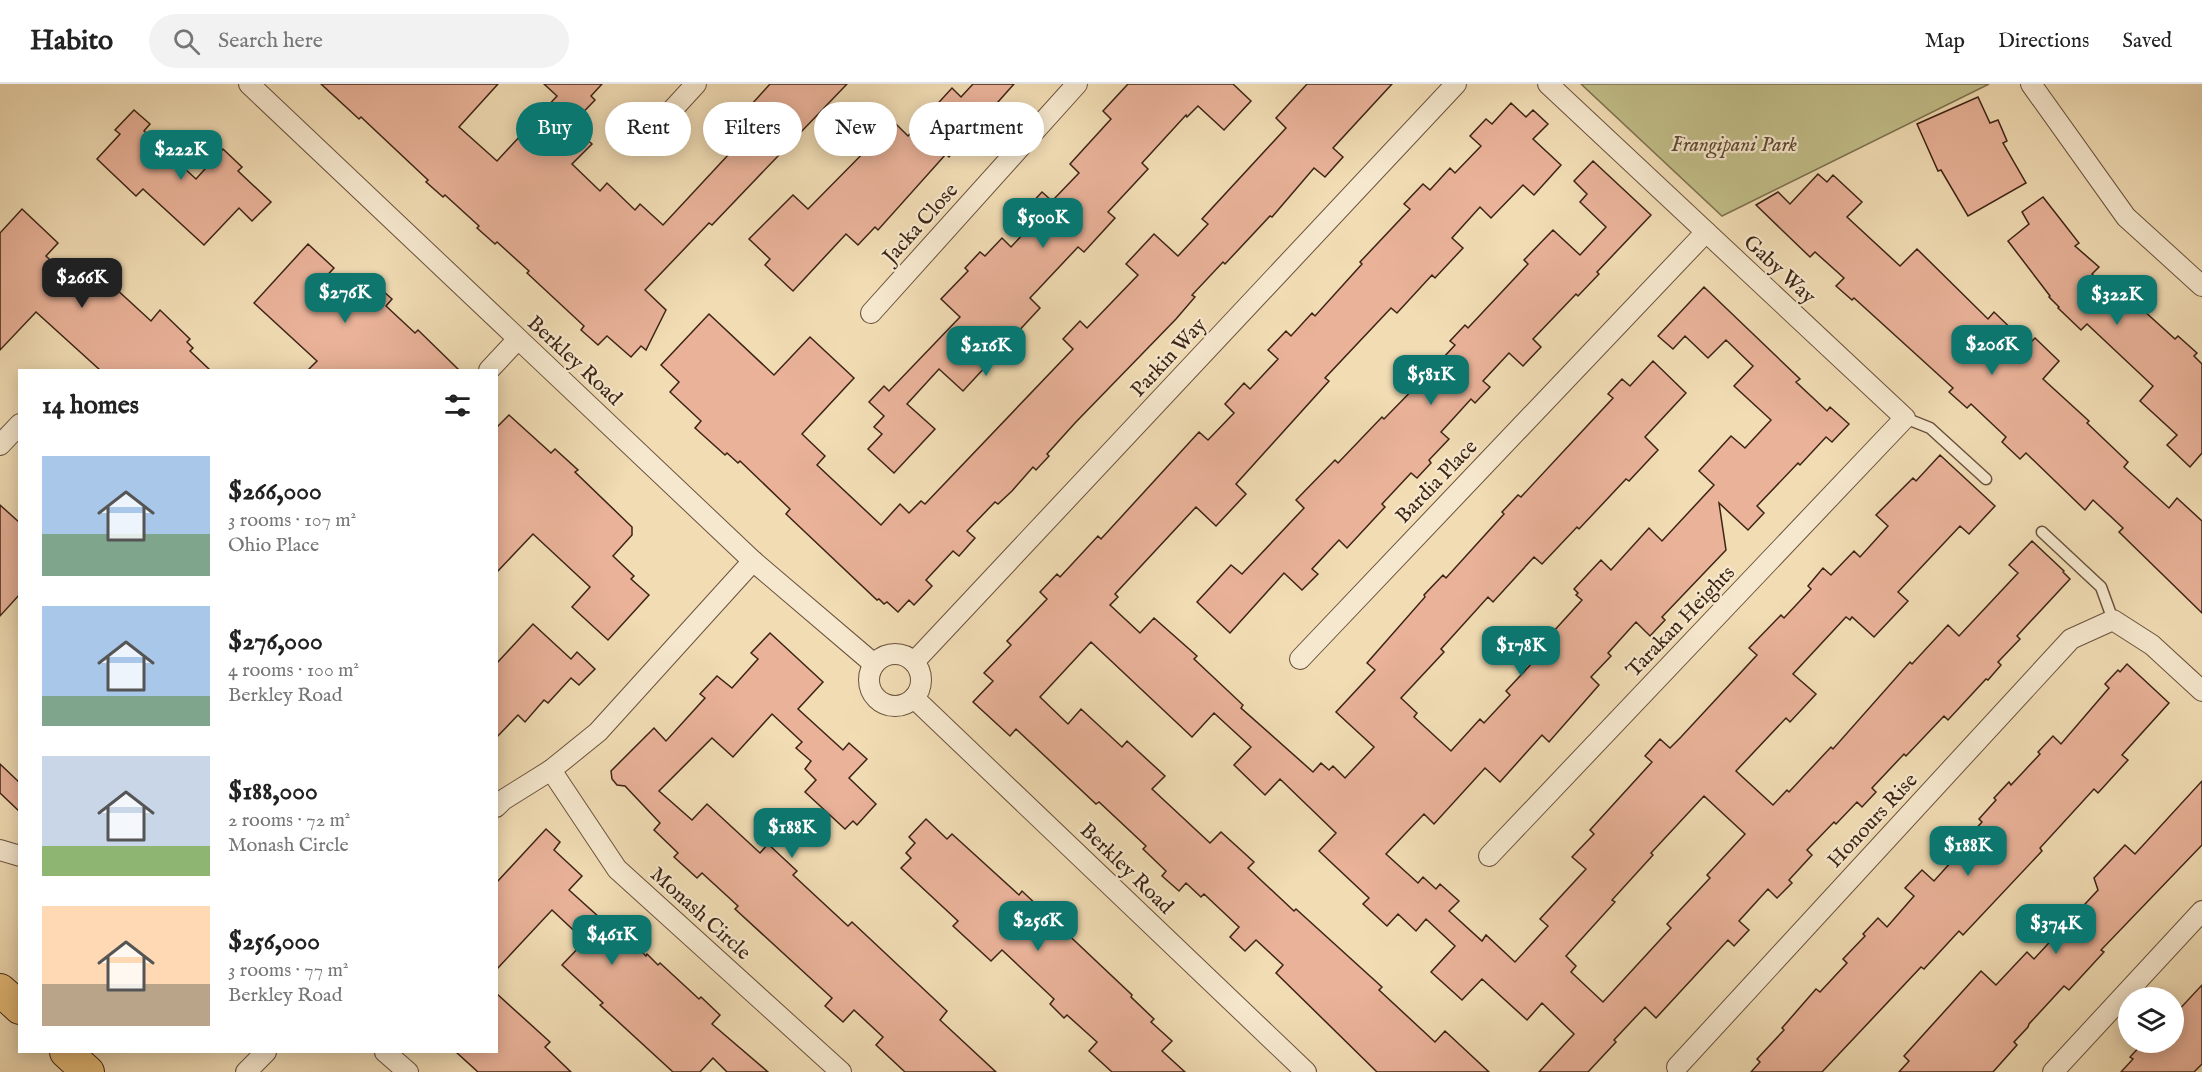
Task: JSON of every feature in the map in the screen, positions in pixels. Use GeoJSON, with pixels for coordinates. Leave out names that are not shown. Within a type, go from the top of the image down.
{"type":"FeatureCollection","features":[{"type":"Feature","properties":{"kind":"main road"},"geometry":{"type":"LineString","coordinates":[[0,990],[18,1006]]}},
{"type":"Feature","properties":{"kind":"main road"},"geometry":{"type":"LineString","coordinates":[[67,1053],[88,1072]]}},
{"type":"Feature","properties":{"kind":"street","name":"Berkley Road"},"geometry":{"type":"LineString","coordinates":[[249,84],[753,561],[874,664]]}},
{"type":"Feature","properties":{"kind":"street"},"geometry":{"type":"LineString","coordinates":[[679,102],[696,84]]}},
{"type":"Feature","properties":{"kind":"street","name":"Jacka Close"},"geometry":{"type":"LineString","coordinates":[[872,313],[1077,84]]}},
{"type":"Feature","properties":{"kind":"street","name":"Parkin Way"},"geometry":{"type":"LineString","coordinates":[[914,662],[1456,84]]}},
{"type":"Feature","properties":{"kind":"street","name":"Gaby Way"},"geometry":{"type":"LineString","coordinates":[[1548,84],[1905,418]]}},
{"type":"Feature","properties":{"kind":"street"},"geometry":{"type":"LineString","coordinates":[[2031,84],[2126,217],[2202,286]]}},
{"type":"Feature","properties":{"kind":"street","name":"Bardia Place"},"geometry":{"type":"LineString","coordinates":[[1300,659],[1707,232]]}},
{"type":"Feature","properties":{"kind":"street"},"geometry":{"type":"LineString","coordinates":[[490,369],[518,339]]}},
{"type":"Feature","properties":{"kind":"street","name":"Tarakan Heights"},"geometry":{"type":"LineString","coordinates":[[1489,856],[1905,418]]}},
{"type":"Feature","properties":{"kind":"street"},"geometry":{"type":"LineString","coordinates":[[0,445],[18,426]]}},
{"type":"Feature","properties":{"kind":"street"},"geometry":{"type":"LineString","coordinates":[[498,805],[551,770],[598,732],[753,561]]}},
{"type":"Feature","properties":{"kind":"street"},"geometry":{"type":"LineString","coordinates":[[2113,621],[2152,645],[2202,691]]}},
{"type":"Feature","properties":{"kind":"street","name":"Honours Rise"},"geometry":{"type":"LineString","coordinates":[[1677,1067],[2071,639],[2113,621]]}},
{"type":"Feature","properties":{"kind":"street"},"geometry":{"type":"LineString","coordinates":[[894,654],[904,656],[914,662],[919,670],[920,690],[906,704],[886,705],[872,693],[869,683],[874,664],[883,657],[894,654]]}},
{"type":"Feature","properties":{"kind":"street","name":"Berkley Road"},"geometry":{"type":"LineString","coordinates":[[914,698],[1306,1072]]}},
{"type":"Feature","properties":{"kind":"street","name":"Monash Circle"},"geometry":{"type":"LineString","coordinates":[[551,770],[617,869],[841,1072]]}},
{"type":"Feature","properties":{"kind":"street"},"geometry":{"type":"LineString","coordinates":[[0,850],[18,855]]}},
{"type":"Feature","properties":{"kind":"street"},"geometry":{"type":"LineString","coordinates":[[2053,1072],[2202,911]]}},
{"type":"Feature","properties":{"kind":"street"},"geometry":{"type":"LineString","coordinates":[[246,1072],[265,1053]]}},
{"type":"Feature","properties":{"kind":"street"},"geometry":{"type":"LineString","coordinates":[[386,1053],[408,1072]]}},
{"type":"Feature","properties":{"kind":"lane","name":"Gaby Way"},"geometry":{"type":"LineString","coordinates":[[1905,418],[1930,428],[1986,479]]}},
{"type":"Feature","properties":{"kind":"lane"},"geometry":{"type":"LineString","coordinates":[[2042,532],[2101,587],[2113,621]]}},
{"type":"Feature","properties":{"kind":"green space","name":"Frangipani Park"},"geometry":{"type":"Polygon","coordinates":[[[1581,84],[1989,84],[1722,216],[1581,84]]]}},
{"type":"Feature","properties":{"kind":"building"},"geometry":{"type":"Polygon","coordinates":[[[321,84],[498,84],[459,127],[497,161],[516,140],[516,156],[580,156],[572,164],[600,191],[607,183],[635,210],[640,204],[663,225],[727,156],[778,156],[645,290],[666,310],[646,350],[641,346],[631,357],[607,336],[598,345],[581,330],[584,326],[527,273],[529,271],[497,242],[495,244],[477,228],[479,226],[445,195],[443,197],[426,182],[428,180],[361,117],[359,119],[321,84]]]}},
{"type":"Feature","properties":{"kind":"building"},"geometry":{"type":"Polygon","coordinates":[[[544,84],[602,84],[591,96],[595,100],[593,102],[551,102],[557,96],[544,84]]]}},
{"type":"Feature","properties":{"kind":"building"},"geometry":{"type":"Polygon","coordinates":[[[770,84],[847,84],[830,102],[814,102],[814,118],[802,131],[802,102],[754,102],[770,84]]]}},
{"type":"Feature","properties":{"kind":"building"},"geometry":{"type":"Polygon","coordinates":[[[973,84],[1014,84],[998,102],[939,102],[952,88],[961,97],[973,84]]]}},
{"type":"Feature","properties":{"kind":"building"},"geometry":{"type":"Polygon","coordinates":[[[1128,84],[1233,84],[1251,101],[1224,130],[1198,106],[1187,117],[1186,115],[1142,163],[1148,169],[1108,212],[1115,218],[1084,252],[1078,247],[1030,298],[1040,308],[963,391],[939,369],[907,404],[935,429],[894,473],[868,449],[882,434],[874,427],[884,416],[869,402],[884,386],[889,391],[960,317],[941,299],[968,271],[965,268],[980,252],[985,256],[1002,238],[1011,247],[1038,218],[1027,208],[1042,192],[1052,201],[1079,173],[1070,164],[1111,119],[1103,111],[1128,84]]]}},
{"type":"Feature","properties":{"kind":"building"},"geometry":{"type":"Polygon","coordinates":[[[1307,84],[1392,84],[1333,148],[1343,157],[1325,177],[1314,168],[1272,217],[1270,216],[1225,264],[1223,262],[1192,295],[1195,297],[1176,319],[1075,423],[1036,470],[1033,467],[1012,491],[998,504],[995,502],[967,531],[975,538],[959,556],[953,551],[926,580],[932,586],[914,605],[909,600],[898,612],[887,602],[884,604],[879,599],[877,600],[786,514],[790,509],[740,461],[738,463],[727,453],[725,455],[695,428],[701,421],[670,392],[679,382],[661,365],[709,314],[774,375],[810,337],[854,378],[802,434],[825,456],[817,465],[881,525],[900,504],[909,513],[921,501],[925,504],[1073,349],[1063,339],[1080,321],[1087,328],[1138,275],[1126,264],[1154,234],[1178,256],[1208,224],[1202,219],[1286,128],[1276,118],[1307,84]]]}},
{"type":"Feature","properties":{"kind":"building"},"geometry":{"type":"Polygon","coordinates":[[[1978,97],[1990,123],[1998,120],[2007,141],[2003,143],[2026,183],[1968,216],[1941,170],[1938,171],[1917,124],[1978,97]]]}},
{"type":"Feature","properties":{"kind":"building"},"geometry":{"type":"Polygon","coordinates":[[[1511,103],[1526,117],[1533,110],[1548,124],[1533,139],[1561,165],[1534,195],[1523,185],[1491,218],[1480,207],[1452,238],[1463,248],[1435,278],[1432,275],[1397,313],[1391,308],[1325,378],[1329,381],[1236,484],[1246,494],[1216,526],[1196,507],[1115,594],[1118,597],[1110,605],[1140,633],[1154,618],[1197,656],[1194,659],[1243,705],[1241,708],[1313,772],[1321,763],[1329,770],[1333,766],[1345,778],[1374,747],[1336,712],[1375,670],[1367,663],[1425,597],[1424,595],[1443,575],[1446,578],[1504,514],[1502,512],[1518,495],[1521,497],[1613,398],[1608,394],[1622,379],[1630,386],[1653,361],[1686,393],[1645,437],[1658,450],[1629,481],[1626,479],[1579,529],[1577,527],[1542,564],[1534,557],[1493,602],[1488,597],[1441,649],[1444,652],[1401,698],[1417,713],[1414,717],[1451,751],[1480,719],[1484,723],[1510,695],[1506,691],[1547,647],[1543,643],[1582,600],[1576,595],[1578,593],[1574,589],[1601,560],[1611,570],[1649,528],[1662,541],[1714,485],[1699,471],[1731,436],[1745,448],[1771,420],[1734,386],[1753,366],[1726,340],[1708,358],[1685,336],[1673,349],[1658,336],[1704,287],[1800,379],[1796,382],[1827,411],[1830,407],[1849,424],[1832,442],[1826,437],[1757,506],[1764,513],[1748,530],[1719,503],[1726,550],[1662,617],[1665,620],[1650,636],[1636,622],[1608,653],[1611,656],[1591,677],[1599,685],[1549,742],[1542,735],[1500,782],[1485,768],[1434,824],[1424,814],[1386,854],[1418,883],[1423,877],[1436,889],[1440,884],[1459,901],[1449,911],[1482,941],[1486,935],[1515,962],[1548,926],[1540,919],[1586,869],[1572,857],[1594,834],[1590,830],[1652,762],[1645,756],[1660,739],[1670,748],[1681,737],[1757,655],[1749,648],[1781,615],[1784,618],[1811,589],[1808,586],[1823,568],[1831,575],[1854,551],[1860,557],[1888,526],[1876,515],[1913,478],[1916,481],[1940,455],[1995,506],[1969,534],[1960,526],[1898,592],[1908,601],[1874,637],[1852,617],[1850,620],[1846,617],[1793,674],[1816,694],[1790,722],[1786,718],[1736,771],[1773,805],[1787,790],[1789,792],[1831,747],[1833,749],[1910,662],[1912,664],[1948,625],[1959,636],[2018,573],[2009,565],[2032,541],[2070,579],[2017,636],[2020,639],[1998,662],[2001,665],[1988,680],[1986,679],[1948,720],[1944,716],[1906,756],[1904,754],[1872,788],[1876,792],[1862,807],[1857,802],[1807,850],[1812,855],[1789,880],[1792,883],[1777,898],[1768,889],[1739,921],[1749,930],[1734,946],[1728,940],[1656,1018],[1645,1007],[1588,1072],[1539,1072],[1574,1034],[1542,1003],[1527,1020],[1482,979],[1462,1000],[1431,972],[1455,946],[1426,919],[1416,931],[1398,914],[1387,926],[1363,904],[1369,898],[1319,851],[1336,833],[1280,779],[1265,795],[1234,765],[1251,747],[1214,713],[1192,737],[1091,642],[1040,697],[1068,724],[1081,709],[1122,747],[1127,741],[1165,776],[1152,789],[1210,843],[1221,832],[1254,862],[1248,868],[1382,987],[1379,990],[1435,1042],[1445,1031],[1489,1072],[1377,1072],[1276,973],[1283,965],[1256,940],[1245,951],[1230,937],[1239,927],[1204,894],[1201,897],[1186,883],[1179,891],[1162,876],[1166,871],[1143,849],[1146,846],[1099,802],[1096,804],[1016,729],[1010,736],[973,702],[993,681],[984,673],[1011,645],[1007,641],[1047,599],[1040,592],[1057,574],[1060,577],[1098,536],[1101,539],[1199,432],[1208,440],[1234,413],[1225,404],[1244,383],[1250,389],[1278,359],[1268,350],[1286,331],[1291,336],[1312,313],[1315,316],[1362,264],[1360,262],[1410,209],[1404,204],[1423,184],[1430,190],[1450,168],[1455,173],[1481,146],[1470,136],[1486,119],[1492,124],[1511,103]],[[1704,796],[1651,853],[1653,855],[1612,900],[1615,902],[1566,956],[1576,966],[1571,972],[1603,1002],[1671,928],[1667,924],[1710,878],[1707,875],[1745,834],[1704,796]]]}},
{"type":"Feature","properties":{"kind":"building"},"geometry":{"type":"Polygon","coordinates":[[[134,110],[150,124],[144,131],[196,179],[223,149],[242,167],[238,171],[271,202],[252,221],[239,208],[204,245],[143,189],[136,196],[97,159],[120,134],[115,130],[134,110]]]}},
{"type":"Feature","properties":{"kind":"building"},"geometry":{"type":"Polygon","coordinates":[[[897,125],[908,136],[909,156],[944,156],[878,230],[875,227],[858,245],[846,234],[793,291],[765,265],[770,259],[749,239],[793,195],[808,209],[860,156],[897,156],[897,125]]]}},
{"type":"Feature","properties":{"kind":"building"},"geometry":{"type":"Polygon","coordinates":[[[1593,161],[1651,215],[1597,272],[1599,274],[1578,296],[1576,294],[1533,339],[1541,347],[1523,366],[1509,353],[1483,381],[1490,387],[1475,403],[1471,399],[1441,432],[1449,439],[1429,460],[1431,463],[1417,478],[1411,473],[1382,504],[1385,507],[1347,548],[1339,540],[1312,569],[1318,574],[1302,590],[1284,573],[1230,633],[1197,602],[1231,565],[1242,574],[1304,508],[1296,500],[1335,460],[1338,463],[1429,373],[1455,345],[1450,341],[1465,325],[1468,328],[1528,264],[1524,260],[1553,230],[1580,255],[1606,227],[1580,202],[1587,194],[1574,181],[1593,161]]]}},
{"type":"Feature","properties":{"kind":"building"},"geometry":{"type":"Polygon","coordinates":[[[1818,174],[1827,182],[1833,175],[1862,202],[1847,217],[1900,266],[1917,249],[1988,319],[1994,312],[2024,341],[2026,339],[2030,343],[2035,338],[2059,361],[2043,379],[2089,421],[2087,423],[2128,462],[2124,467],[2169,508],[2177,498],[2202,521],[2202,613],[2119,532],[2123,528],[2093,500],[2085,510],[2026,453],[2020,459],[2002,442],[2006,437],[1971,404],[1967,408],[1949,392],[1953,388],[1854,298],[1852,300],[1836,286],[1844,278],[1815,252],[1810,257],[1756,205],[1778,192],[1790,204],[1818,174]]]}},
{"type":"Feature","properties":{"kind":"building"},"geometry":{"type":"Polygon","coordinates":[[[2043,197],[2079,243],[2075,246],[2099,267],[2092,274],[2126,306],[2132,300],[2175,339],[2178,336],[2197,353],[2194,356],[2202,364],[2202,453],[2190,467],[2167,445],[2177,435],[2140,401],[2153,386],[2087,324],[2081,330],[2058,308],[2008,241],[2029,224],[2022,212],[2043,197]]]}},
{"type":"Feature","properties":{"kind":"building"},"geometry":{"type":"Polygon","coordinates":[[[22,209],[58,243],[46,256],[76,285],[84,277],[102,276],[151,321],[160,310],[190,339],[187,342],[193,348],[190,351],[209,369],[99,369],[36,312],[0,350],[0,233],[22,209]]]}},
{"type":"Feature","properties":{"kind":"building"},"geometry":{"type":"Polygon","coordinates":[[[308,244],[334,268],[318,285],[347,312],[374,283],[392,299],[386,306],[415,333],[418,330],[458,369],[309,369],[317,361],[254,303],[308,244]]]}},
{"type":"Feature","properties":{"kind":"building"},"geometry":{"type":"Polygon","coordinates":[[[509,415],[551,453],[555,449],[578,470],[575,472],[632,527],[632,535],[613,556],[634,576],[631,579],[649,595],[608,640],[572,607],[590,587],[533,534],[498,571],[498,426],[509,415]]]}},
{"type":"Feature","properties":{"kind":"building"},"geometry":{"type":"Polygon","coordinates":[[[0,505],[18,521],[18,596],[0,616],[0,505]]]}},
{"type":"Feature","properties":{"kind":"building"},"geometry":{"type":"Polygon","coordinates":[[[533,624],[571,659],[577,652],[595,669],[579,685],[571,678],[548,703],[544,700],[525,722],[518,715],[498,736],[498,662],[533,624]]]}},
{"type":"Feature","properties":{"kind":"building"},"geometry":{"type":"Polygon","coordinates":[[[770,633],[823,682],[798,709],[843,750],[849,743],[867,759],[849,778],[876,804],[857,825],[853,821],[845,829],[805,792],[816,780],[805,769],[811,761],[796,748],[802,742],[772,714],[733,757],[712,738],[659,791],[692,820],[707,804],[760,853],[768,844],[797,871],[793,875],[848,926],[852,922],[947,1011],[940,1020],[996,1072],[905,1072],[876,1045],[883,1037],[854,1010],[843,1022],[825,1006],[832,998],[735,909],[738,906],[702,873],[697,878],[674,857],[678,853],[654,830],[660,823],[625,786],[617,785],[612,779],[611,771],[654,728],[666,741],[705,698],[700,694],[717,676],[732,688],[758,659],[751,653],[770,633]]]}},
{"type":"Feature","properties":{"kind":"building"},"geometry":{"type":"Polygon","coordinates":[[[2127,664],[2169,703],[2122,755],[2128,760],[2098,793],[2094,789],[2040,848],[2042,851],[1963,935],[1959,931],[1924,969],[1921,967],[1822,1072],[1751,1072],[1760,1062],[1757,1059],[1784,1030],[1782,1028],[1816,989],[1820,992],[1847,963],[1843,959],[1865,936],[1863,934],[1878,918],[1887,927],[1914,896],[1905,888],[1922,870],[1934,881],[1961,851],[1958,848],[1982,822],[1979,819],[1996,800],[1994,798],[2009,782],[2011,785],[2040,754],[2038,752],[2053,736],[2061,744],[2109,688],[2105,684],[2127,664]]]}},
{"type":"Feature","properties":{"kind":"building"},"geometry":{"type":"Polygon","coordinates":[[[0,764],[18,781],[18,810],[0,793],[0,764]]]}},
{"type":"Feature","properties":{"kind":"building"},"geometry":{"type":"Polygon","coordinates":[[[2202,781],[2202,845],[2101,950],[2104,952],[2069,990],[2064,986],[2029,1024],[2014,1042],[2017,1045],[1993,1072],[1899,1072],[1909,1061],[1904,1056],[1981,971],[1996,985],[2027,952],[2034,959],[2098,890],[2094,878],[2125,845],[2135,854],[2202,781]]]}},
{"type":"Feature","properties":{"kind":"building"},"geometry":{"type":"Polygon","coordinates":[[[926,819],[947,839],[952,834],[1019,895],[1022,891],[1132,995],[1131,997],[1154,1019],[1151,1022],[1172,1041],[1162,1051],[1185,1072],[1112,1072],[1089,1051],[1097,1042],[1067,1015],[1064,1018],[1050,1004],[1054,999],[1002,950],[991,961],[953,926],[958,921],[901,868],[911,858],[906,853],[915,843],[909,837],[926,819]]]}},
{"type":"Feature","properties":{"kind":"building"},"geometry":{"type":"Polygon","coordinates":[[[546,829],[560,842],[554,850],[582,876],[569,890],[619,935],[621,932],[646,956],[647,954],[658,965],[660,963],[699,999],[701,997],[720,1015],[712,1024],[768,1072],[727,1072],[713,1058],[700,1072],[673,1072],[600,1005],[603,1003],[562,965],[585,941],[552,910],[498,968],[498,881],[546,829]]]}},
{"type":"Feature","properties":{"kind":"building"},"geometry":{"type":"Polygon","coordinates":[[[2202,985],[2202,1064],[2194,1072],[2121,1072],[2133,1059],[2130,1057],[2134,1053],[2184,1053],[2184,1004],[2202,985]]]}},
{"type":"Feature","properties":{"kind":"building"},"geometry":{"type":"Polygon","coordinates":[[[498,995],[550,1042],[545,1047],[571,1072],[478,1072],[457,1053],[498,1053],[498,995]]]}}]}
